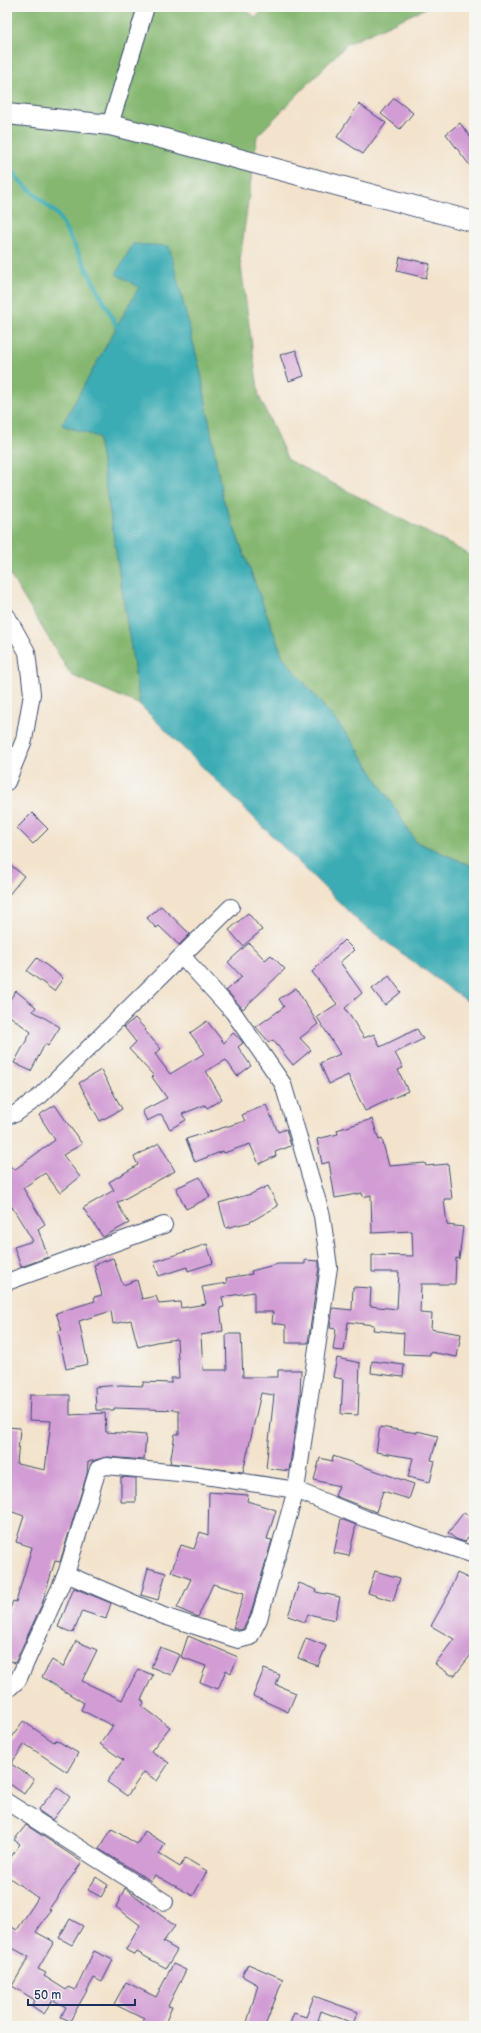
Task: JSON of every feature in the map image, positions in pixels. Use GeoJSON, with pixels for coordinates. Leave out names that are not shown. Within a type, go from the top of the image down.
{"type":"FeatureCollection","features":[{"type":"Feature","properties":{"kind":"street"},"geometry":{"type":"LineString","coordinates":[[110,126],[146,7]]}},
{"type":"Feature","properties":{"kind":"street"},"geometry":{"type":"LineString","coordinates":[[7,114],[110,126],[474,222]]}},
{"type":"Feature","properties":{"kind":"street"},"geometry":{"type":"LineString","coordinates":[[7,616],[27,652],[32,694],[24,740],[7,782]]}},
{"type":"Feature","properties":{"kind":"street"},"geometry":{"type":"LineString","coordinates":[[7,1115],[16,1114],[40,1096],[183,957],[231,907]]}},
{"type":"Feature","properties":{"kind":"street"},"geometry":{"type":"LineString","coordinates":[[66,1574],[164,1616],[238,1640],[250,1637],[259,1619],[296,1490],[329,1267],[322,1216],[283,1084],[233,1012],[183,957]]}},
{"type":"Feature","properties":{"kind":"street"},"geometry":{"type":"LineString","coordinates":[[7,1282],[164,1225]]}},
{"type":"Feature","properties":{"kind":"street"},"geometry":{"type":"LineString","coordinates":[[7,1690],[18,1680],[66,1574],[98,1469],[106,1466],[199,1475],[296,1490],[366,1519],[474,1555]]}},
{"type":"Feature","properties":{"kind":"street"},"geometry":{"type":"LineString","coordinates":[[7,1802],[165,1902]]}},
{"type":"Feature","properties":{"kind":"green space"},"geometry":{"type":"Polygon","coordinates":[[[7,7],[243,7],[256,18],[265,7],[428,7],[347,44],[257,136],[240,260],[259,396],[288,460],[474,557],[474,867],[416,842],[353,742],[283,657],[222,496],[201,374],[168,246],[140,286],[62,425],[98,437],[140,705],[71,675],[7,570],[7,7]]]}},
{"type":"Feature","properties":{"kind":"water"},"geometry":{"type":"Polygon","coordinates":[[[133,244],[169,246],[201,374],[222,496],[283,657],[353,742],[416,842],[474,867],[474,1006],[359,922],[140,705],[98,437],[62,425],[139,287],[116,274],[133,244]]]}},
{"type":"Feature","properties":{"kind":"building"},"geometry":{"type":"Polygon","coordinates":[[[394,98],[413,113],[400,129],[381,114],[394,98]]]}},
{"type":"Feature","properties":{"kind":"building"},"geometry":{"type":"Polygon","coordinates":[[[359,104],[386,123],[363,154],[337,137],[359,104]]]}},
{"type":"Feature","properties":{"kind":"building"},"geometry":{"type":"Polygon","coordinates":[[[460,123],[474,142],[474,171],[446,134],[460,123]]]}},
{"type":"Feature","properties":{"kind":"building"},"geometry":{"type":"Polygon","coordinates":[[[400,257],[430,264],[426,278],[397,271],[400,257]]]}},
{"type":"Feature","properties":{"kind":"building"},"geometry":{"type":"Polygon","coordinates":[[[296,350],[304,376],[289,381],[280,355],[296,350]]]}},
{"type":"Feature","properties":{"kind":"building"},"geometry":{"type":"Polygon","coordinates":[[[32,813],[48,829],[33,844],[17,828],[32,813]]]}},
{"type":"Feature","properties":{"kind":"building"},"geometry":{"type":"Polygon","coordinates":[[[7,862],[24,876],[7,897],[7,862]]]}},
{"type":"Feature","properties":{"kind":"building"},"geometry":{"type":"Polygon","coordinates":[[[161,906],[190,934],[179,945],[159,926],[156,928],[147,918],[161,906]]]}},
{"type":"Feature","properties":{"kind":"building"},"geometry":{"type":"Polygon","coordinates":[[[248,913],[262,930],[243,946],[229,930],[248,913]]]}},
{"type":"Feature","properties":{"kind":"building"},"geometry":{"type":"Polygon","coordinates":[[[344,940],[354,950],[340,962],[362,993],[345,1008],[364,1038],[374,1034],[380,1047],[417,1029],[423,1039],[395,1053],[403,1068],[398,1070],[408,1091],[365,1111],[348,1075],[329,1084],[320,1063],[340,1054],[317,1017],[337,1004],[312,972],[344,940]]]}},
{"type":"Feature","properties":{"kind":"building"},"geometry":{"type":"Polygon","coordinates":[[[249,943],[265,960],[271,955],[285,969],[243,1009],[226,990],[242,977],[228,962],[249,943]]]}},
{"type":"Feature","properties":{"kind":"building"},"geometry":{"type":"Polygon","coordinates":[[[37,958],[63,978],[54,991],[27,971],[37,958]]]}},
{"type":"Feature","properties":{"kind":"building"},"geometry":{"type":"Polygon","coordinates":[[[389,976],[401,992],[385,1005],[372,989],[389,976]]]}},
{"type":"Feature","properties":{"kind":"building"},"geometry":{"type":"Polygon","coordinates":[[[296,988],[318,1024],[300,1038],[311,1050],[293,1065],[273,1040],[269,1042],[256,1027],[284,1007],[279,999],[296,988]]]}},
{"type":"Feature","properties":{"kind":"building"},"geometry":{"type":"Polygon","coordinates":[[[16,991],[36,1007],[33,1011],[60,1027],[48,1046],[45,1044],[31,1071],[14,1063],[31,1032],[7,1014],[7,1003],[16,991]]]}},
{"type":"Feature","properties":{"kind":"building"},"geometry":{"type":"Polygon","coordinates":[[[135,1018],[161,1049],[155,1054],[170,1074],[205,1053],[190,1033],[207,1021],[224,1043],[233,1033],[240,1039],[243,1043],[238,1047],[251,1066],[237,1076],[226,1060],[206,1071],[222,1099],[207,1108],[205,1105],[182,1114],[186,1120],[170,1129],[161,1114],[147,1121],[142,1111],[167,1098],[152,1077],[154,1076],[129,1049],[136,1042],[124,1027],[135,1018]]]}},
{"type":"Feature","properties":{"kind":"building"},"geometry":{"type":"Polygon","coordinates":[[[101,1070],[122,1109],[100,1121],[79,1083],[101,1070]]]}},
{"type":"Feature","properties":{"kind":"building"},"geometry":{"type":"Polygon","coordinates":[[[55,1105],[82,1144],[63,1155],[80,1177],[60,1193],[45,1173],[23,1188],[45,1224],[38,1229],[48,1257],[21,1267],[14,1247],[33,1241],[12,1207],[7,1210],[7,1163],[14,1170],[55,1140],[39,1115],[55,1105]]]}},
{"type":"Feature","properties":{"kind":"building"},"geometry":{"type":"Polygon","coordinates":[[[266,1105],[278,1132],[286,1129],[291,1146],[275,1152],[276,1156],[259,1164],[250,1144],[224,1153],[223,1151],[195,1162],[186,1139],[245,1121],[242,1115],[266,1105]]]}},
{"type":"Feature","properties":{"kind":"building"},"geometry":{"type":"Polygon","coordinates":[[[372,1119],[379,1140],[382,1139],[389,1166],[425,1163],[426,1166],[448,1164],[452,1199],[444,1199],[447,1225],[463,1227],[459,1259],[456,1258],[455,1284],[421,1284],[420,1313],[432,1314],[431,1329],[461,1334],[457,1357],[430,1352],[430,1355],[403,1354],[404,1333],[373,1330],[374,1325],[348,1322],[344,1351],[333,1350],[336,1329],[330,1328],[333,1308],[352,1310],[353,1287],[371,1288],[370,1306],[397,1309],[399,1272],[372,1272],[372,1255],[413,1256],[412,1231],[372,1233],[371,1195],[363,1197],[362,1193],[335,1198],[329,1162],[322,1164],[317,1139],[338,1134],[337,1130],[372,1119]]]}},
{"type":"Feature","properties":{"kind":"building"},"geometry":{"type":"Polygon","coordinates":[[[159,1143],[175,1171],[117,1203],[129,1223],[103,1237],[83,1208],[114,1190],[109,1182],[138,1165],[134,1157],[159,1143]]]}},
{"type":"Feature","properties":{"kind":"building"},"geometry":{"type":"Polygon","coordinates":[[[200,1177],[210,1197],[186,1209],[176,1188],[200,1177]]]}},
{"type":"Feature","properties":{"kind":"building"},"geometry":{"type":"Polygon","coordinates":[[[268,1186],[278,1206],[250,1222],[226,1228],[219,1203],[251,1194],[268,1186]]]}},
{"type":"Feature","properties":{"kind":"building"},"geometry":{"type":"Polygon","coordinates":[[[207,1244],[213,1263],[188,1271],[187,1267],[159,1276],[154,1262],[207,1244]]]}},
{"type":"Feature","properties":{"kind":"building"},"geometry":{"type":"Polygon","coordinates":[[[113,1258],[123,1285],[137,1280],[142,1299],[156,1296],[159,1304],[180,1302],[181,1308],[206,1304],[202,1287],[227,1283],[226,1278],[252,1274],[251,1271],[278,1264],[305,1264],[305,1260],[319,1261],[308,1343],[286,1343],[286,1325],[272,1323],[273,1312],[254,1312],[254,1292],[222,1297],[224,1307],[220,1308],[223,1331],[201,1335],[203,1370],[227,1370],[226,1334],[241,1334],[243,1377],[278,1377],[278,1370],[301,1370],[300,1396],[289,1471],[266,1468],[274,1395],[261,1393],[243,1472],[170,1463],[175,1434],[179,1434],[179,1410],[114,1408],[114,1410],[96,1410],[95,1387],[121,1385],[143,1386],[143,1382],[171,1383],[171,1378],[179,1378],[177,1339],[156,1342],[138,1347],[131,1320],[113,1324],[111,1311],[79,1321],[88,1364],[66,1369],[58,1331],[62,1330],[56,1313],[95,1301],[94,1297],[102,1295],[94,1265],[113,1258]]]}},
{"type":"Feature","properties":{"kind":"building"},"geometry":{"type":"Polygon","coordinates":[[[337,1358],[360,1363],[358,1415],[341,1414],[343,1379],[333,1377],[337,1358]]]}},
{"type":"Feature","properties":{"kind":"building"},"geometry":{"type":"Polygon","coordinates":[[[372,1361],[404,1365],[403,1377],[371,1373],[372,1361]]]}},
{"type":"Feature","properties":{"kind":"building"},"geometry":{"type":"Polygon","coordinates":[[[30,1395],[70,1395],[70,1415],[105,1413],[106,1432],[146,1435],[144,1460],[107,1457],[88,1462],[87,1474],[60,1562],[55,1561],[42,1604],[15,1663],[7,1659],[7,1616],[13,1601],[16,1602],[32,1547],[16,1542],[24,1516],[7,1510],[7,1427],[20,1428],[17,1464],[45,1470],[51,1421],[29,1420],[30,1395]]]}},
{"type":"Feature","properties":{"kind":"building"},"geometry":{"type":"Polygon","coordinates":[[[380,1427],[417,1433],[417,1431],[438,1436],[431,1460],[435,1461],[430,1482],[408,1477],[413,1458],[376,1452],[380,1427]]]}},
{"type":"Feature","properties":{"kind":"building"},"geometry":{"type":"Polygon","coordinates":[[[333,1456],[414,1484],[409,1499],[383,1491],[376,1512],[335,1496],[339,1486],[314,1480],[320,1458],[332,1461],[333,1456]]]}},
{"type":"Feature","properties":{"kind":"building"},"geometry":{"type":"Polygon","coordinates":[[[121,1477],[136,1478],[136,1502],[121,1502],[121,1477]]]}},
{"type":"Feature","properties":{"kind":"building"},"geometry":{"type":"Polygon","coordinates":[[[209,1492],[248,1495],[247,1501],[276,1510],[267,1539],[272,1540],[250,1616],[243,1629],[240,1630],[233,1628],[244,1593],[213,1584],[198,1617],[177,1608],[191,1579],[171,1572],[181,1545],[194,1549],[200,1532],[208,1535],[209,1492]]]}},
{"type":"Feature","properties":{"kind":"building"},"geometry":{"type":"Polygon","coordinates":[[[464,1512],[474,1520],[474,1530],[465,1542],[456,1539],[448,1533],[464,1512]]]}},
{"type":"Feature","properties":{"kind":"building"},"geometry":{"type":"Polygon","coordinates":[[[341,1519],[356,1525],[349,1556],[334,1553],[341,1519]]]}},
{"type":"Feature","properties":{"kind":"building"},"geometry":{"type":"Polygon","coordinates":[[[148,1568],[166,1573],[158,1600],[141,1595],[148,1568]]]}},
{"type":"Feature","properties":{"kind":"building"},"geometry":{"type":"Polygon","coordinates":[[[375,1571],[400,1578],[393,1601],[368,1593],[375,1571]]]}},
{"type":"Feature","properties":{"kind":"building"},"geometry":{"type":"Polygon","coordinates":[[[457,1573],[474,1581],[474,1651],[455,1675],[451,1675],[435,1664],[454,1639],[431,1626],[450,1592],[457,1573]]]}},
{"type":"Feature","properties":{"kind":"building"},"geometry":{"type":"Polygon","coordinates":[[[299,1583],[317,1590],[316,1592],[340,1597],[335,1620],[308,1614],[305,1622],[288,1616],[299,1583]]]}},
{"type":"Feature","properties":{"kind":"building"},"geometry":{"type":"Polygon","coordinates":[[[74,1588],[111,1603],[106,1619],[82,1611],[73,1633],[58,1627],[74,1588]]]}},
{"type":"Feature","properties":{"kind":"building"},"geometry":{"type":"Polygon","coordinates":[[[188,1636],[238,1657],[231,1673],[226,1670],[218,1689],[200,1682],[206,1666],[181,1657],[188,1636]]]}},
{"type":"Feature","properties":{"kind":"building"},"geometry":{"type":"Polygon","coordinates":[[[306,1638],[326,1646],[318,1666],[298,1658],[306,1638]]]}},
{"type":"Feature","properties":{"kind":"building"},"geometry":{"type":"Polygon","coordinates":[[[76,1641],[97,1650],[82,1681],[122,1700],[138,1669],[153,1675],[141,1700],[144,1702],[142,1706],[170,1727],[151,1751],[169,1763],[157,1781],[144,1772],[127,1796],[107,1782],[123,1760],[100,1744],[113,1726],[81,1710],[84,1703],[42,1677],[52,1660],[63,1667],[76,1641]]]}},
{"type":"Feature","properties":{"kind":"building"},"geometry":{"type":"Polygon","coordinates":[[[160,1647],[180,1655],[171,1675],[151,1667],[160,1647]]]}},
{"type":"Feature","properties":{"kind":"building"},"geometry":{"type":"Polygon","coordinates":[[[264,1669],[280,1675],[276,1685],[296,1693],[288,1712],[253,1696],[264,1669]]]}},
{"type":"Feature","properties":{"kind":"building"},"geometry":{"type":"Polygon","coordinates":[[[23,1721],[54,1742],[56,1740],[78,1753],[67,1772],[25,1744],[11,1764],[34,1779],[24,1794],[7,1782],[7,1745],[23,1721]]]}},
{"type":"Feature","properties":{"kind":"building"},"geometry":{"type":"Polygon","coordinates":[[[57,1787],[70,1797],[52,1820],[38,1810],[57,1787]]]}},
{"type":"Feature","properties":{"kind":"building"},"geometry":{"type":"Polygon","coordinates":[[[26,1825],[82,1862],[49,1909],[51,1910],[36,1932],[54,1942],[38,1969],[46,1973],[44,1976],[66,1990],[68,1987],[75,1990],[94,1951],[113,1960],[102,1982],[94,1978],[70,2021],[61,2017],[66,2007],[53,2000],[44,2014],[32,2006],[35,2000],[12,1986],[29,1957],[7,1945],[7,1924],[17,1930],[38,1898],[7,1876],[7,1863],[20,1844],[14,1840],[26,1825]]]}},
{"type":"Feature","properties":{"kind":"building"},"geometry":{"type":"Polygon","coordinates":[[[112,1829],[137,1844],[145,1831],[165,1844],[159,1854],[180,1867],[185,1858],[207,1871],[193,1896],[155,1875],[151,1881],[99,1849],[112,1829]]]}},
{"type":"Feature","properties":{"kind":"building"},"geometry":{"type":"Polygon","coordinates":[[[96,1877],[108,1885],[101,1897],[88,1890],[96,1877]]]}},
{"type":"Feature","properties":{"kind":"building"},"geometry":{"type":"Polygon","coordinates":[[[125,1888],[175,1926],[163,1942],[177,1950],[166,1968],[137,1952],[135,1955],[126,1950],[140,1925],[116,1907],[125,1888]]]}},
{"type":"Feature","properties":{"kind":"building"},"geometry":{"type":"Polygon","coordinates":[[[70,1919],[83,1926],[72,1945],[59,1938],[70,1919]]]}},
{"type":"Feature","properties":{"kind":"building"},"geometry":{"type":"Polygon","coordinates":[[[173,1964],[186,1970],[168,2006],[172,2007],[164,2026],[150,2026],[142,2023],[144,2019],[114,2004],[126,1982],[156,1997],[173,1964]]]}},
{"type":"Feature","properties":{"kind":"building"},"geometry":{"type":"Polygon","coordinates":[[[248,1964],[283,1979],[265,2026],[246,2026],[258,1985],[242,1976],[248,1964]]]}},
{"type":"Feature","properties":{"kind":"building"},"geometry":{"type":"Polygon","coordinates":[[[314,1996],[358,2012],[353,2023],[321,2011],[318,2021],[327,2024],[327,2026],[289,2026],[294,2013],[306,2017],[314,1996]]]}},
{"type":"Feature","properties":{"kind":"waterway"},"geometry":{"type":"LineString","coordinates":[[7,160],[18,179],[58,215],[119,330]]}}]}
